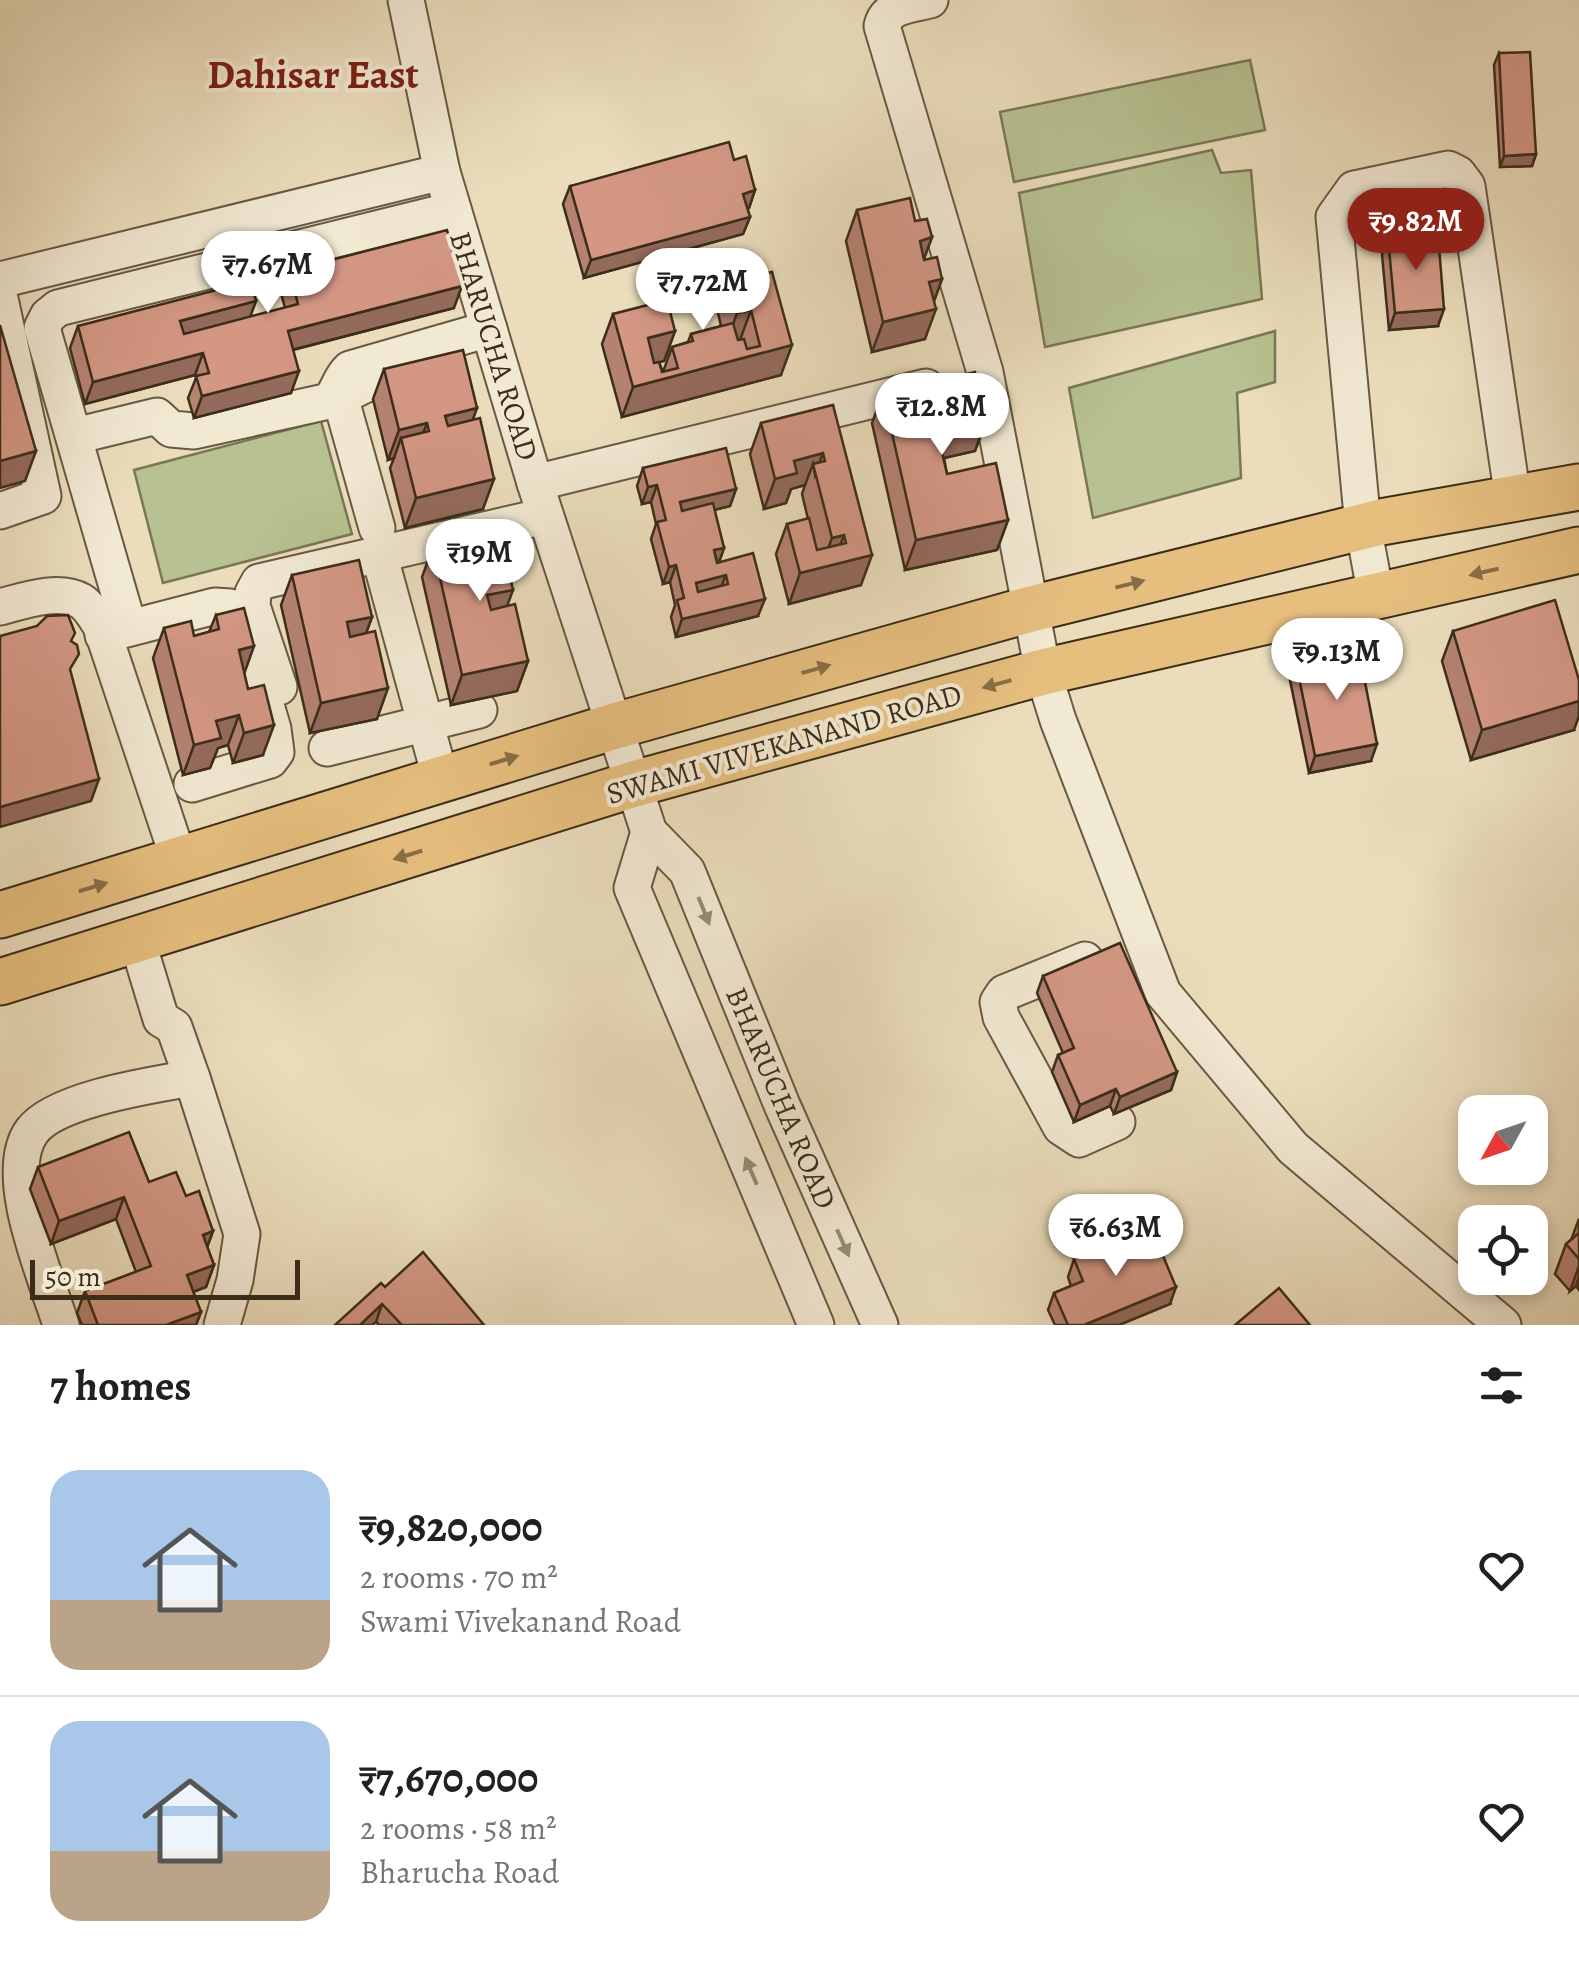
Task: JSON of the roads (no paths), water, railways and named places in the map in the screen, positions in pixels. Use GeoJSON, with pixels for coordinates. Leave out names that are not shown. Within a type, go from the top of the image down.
{"type":"FeatureCollection","features":[{"type":"Feature","properties":{"kind":"main road","name":"SWAMI VIVEKANAND ROAD"},"geometry":{"type":"LineString","coordinates":[[0,916],[615,726],[1032,609],[1363,526],[1579,487]]}},
{"type":"Feature","properties":{"kind":"main road","name":"SWAMI VIVEKANAND ROAD"},"geometry":{"type":"LineString","coordinates":[[0,982],[634,784],[1043,672],[1579,550]]}},
{"type":"Feature","properties":{"kind":"street","name":"BHARUCHA ROAD"},"geometry":{"type":"LineString","coordinates":[[406,0],[453,210],[540,500],[649,832],[687,870],[782,1105],[880,1325]]}},
{"type":"Feature","properties":{"kind":"street"},"geometry":{"type":"LineString","coordinates":[[930,0],[892,10],[882,26],[985,372],[1043,672],[1163,993],[1293,1148],[1504,1325]]}},
{"type":"Feature","properties":{"kind":"street"},"geometry":{"type":"LineString","coordinates":[[1376,596],[1363,526],[1334,217],[1354,189],[1448,169],[1468,186],[1513,498]]}},
{"type":"Feature","properties":{"kind":"street"},"geometry":{"type":"LineString","coordinates":[[0,280],[442,172]]}},
{"type":"Feature","properties":{"kind":"street"},"geometry":{"type":"LineString","coordinates":[[179,860],[116,631],[75,436],[42,328],[58,308],[453,210]]}},
{"type":"Feature","properties":{"kind":"street"},"geometry":{"type":"LineString","coordinates":[[0,299],[43,496],[0,511]]}},
{"type":"Feature","properties":{"kind":"street"},"geometry":{"type":"LineString","coordinates":[[75,436],[157,416],[171,428],[194,431],[330,400],[336,395],[340,377],[350,369],[489,329]]}},
{"type":"Feature","properties":{"kind":"street"},"geometry":{"type":"LineString","coordinates":[[393,356],[385,375],[344,395],[343,407],[440,780]]}},
{"type":"Feature","properties":{"kind":"street"},"geometry":{"type":"LineString","coordinates":[[279,687],[252,606],[259,582],[378,541],[540,500],[985,372]]}},
{"type":"Feature","properties":{"kind":"street"},"geometry":{"type":"LineString","coordinates":[[0,607],[60,595],[81,601],[116,631]]}},
{"type":"Feature","properties":{"kind":"street"},"geometry":{"type":"LineString","coordinates":[[116,631],[215,606],[230,607],[239,614],[273,729],[276,752],[270,760],[192,784]]}},
{"type":"Feature","properties":{"kind":"street"},"geometry":{"type":"LineString","coordinates":[[327,748],[479,710]]}},
{"type":"Feature","properties":{"kind":"street"},"geometry":{"type":"LineString","coordinates":[[649,832],[632,888],[816,1325]]}},
{"type":"Feature","properties":{"kind":"street"},"geometry":{"type":"LineString","coordinates":[[147,937],[180,1013],[174,1027],[242,1234],[235,1280],[222,1325]]}},
{"type":"Feature","properties":{"kind":"street"},"geometry":{"type":"LineString","coordinates":[[1117,1122],[1079,1138],[1061,1127],[1001,1017],[998,1002],[1004,993],[1018,986],[1141,937]]}},
{"type":"Feature","properties":{"kind":"street"},"geometry":{"type":"LineString","coordinates":[[62,1325],[28,1220],[19,1172],[32,1131],[52,1116],[111,1093],[192,1078]]}},
{"type":"Feature","properties":{"kind":"district","name":"Dahisar East"},"geometry":{"type":"Point","coordinates":[313,74]}}]}
